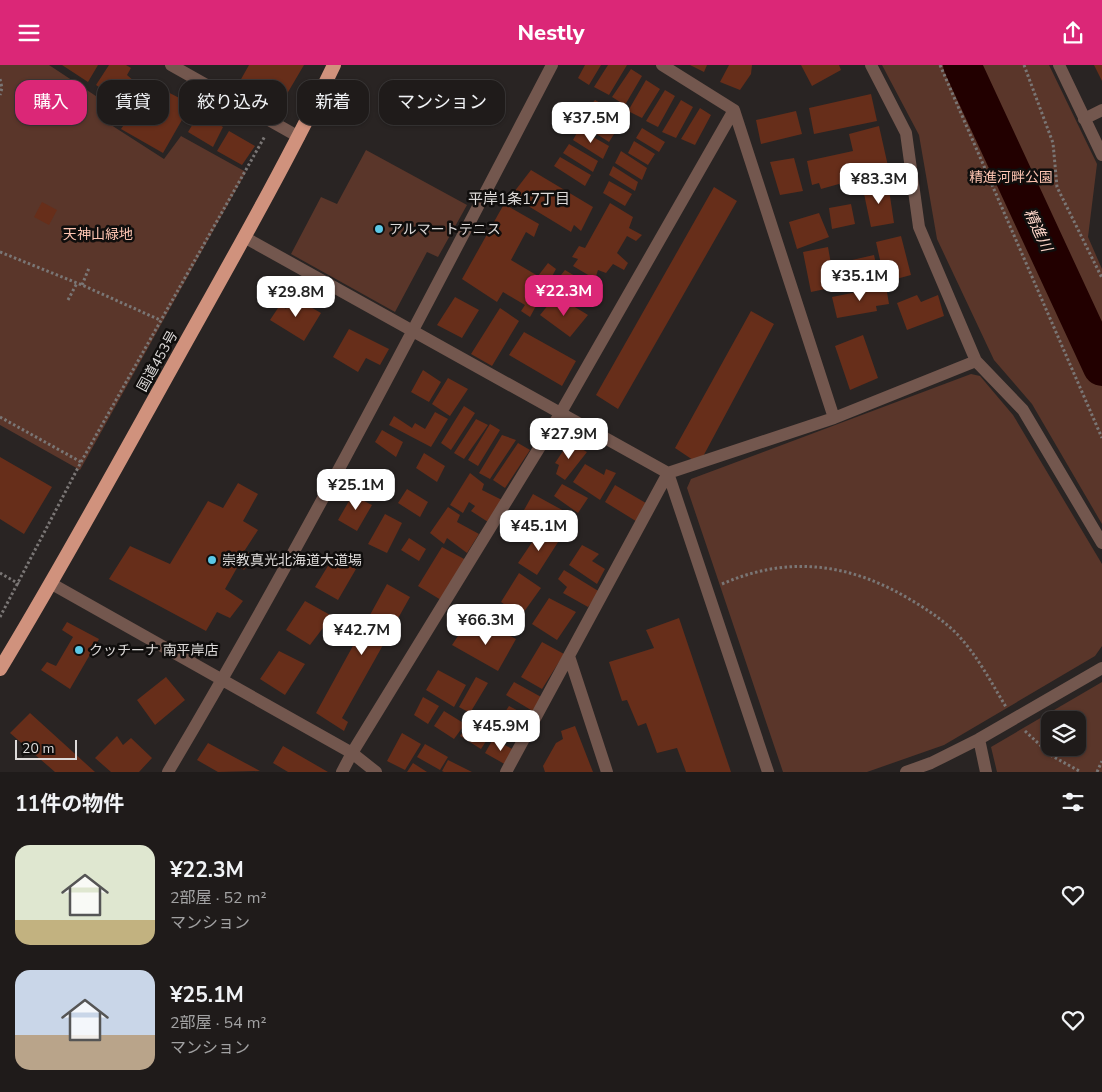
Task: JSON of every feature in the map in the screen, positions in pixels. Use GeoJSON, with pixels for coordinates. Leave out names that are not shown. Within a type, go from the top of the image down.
{"type":"FeatureCollection","features":[{"type":"Feature","properties":{"kind":"highway","name":"国道453号"},"geometry":{"type":"LineString","coordinates":[[0,669],[52,584],[244,237],[299,137],[334,65]]}},
{"type":"Feature","properties":{"kind":"street"},"geometry":{"type":"LineString","coordinates":[[171,65],[197,80]]}},
{"type":"Feature","properties":{"kind":"street"},"geometry":{"type":"LineString","coordinates":[[168,772],[223,679],[412,332],[552,65]]}},
{"type":"Feature","properties":{"kind":"street"},"geometry":{"type":"LineString","coordinates":[[662,65],[734,110],[834,418]]}},
{"type":"Feature","properties":{"kind":"street"},"geometry":{"type":"LineString","coordinates":[[871,65],[906,133],[918,227],[976,361],[1023,410],[1102,543]]}},
{"type":"Feature","properties":{"kind":"street"},"geometry":{"type":"LineString","coordinates":[[1058,65],[1102,155]]}},
{"type":"Feature","properties":{"kind":"street"},"geometry":{"type":"LineString","coordinates":[[342,772],[560,414],[734,110]]}},
{"type":"Feature","properties":{"kind":"street"},"geometry":{"type":"LineString","coordinates":[[1084,119],[1102,110]]}},
{"type":"Feature","properties":{"kind":"street"},"geometry":{"type":"LineString","coordinates":[[277,125],[299,137]]}},
{"type":"Feature","properties":{"kind":"street"},"geometry":{"type":"LineString","coordinates":[[244,237],[668,473],[768,772]]}},
{"type":"Feature","properties":{"kind":"street"},"geometry":{"type":"LineString","coordinates":[[506,772],[668,473],[834,418],[976,361]]}},
{"type":"Feature","properties":{"kind":"street"},"geometry":{"type":"LineString","coordinates":[[52,584],[352,753],[376,772]]}},
{"type":"Feature","properties":{"kind":"street"},"geometry":{"type":"LineString","coordinates":[[569,656],[607,772]]}},
{"type":"Feature","properties":{"kind":"street"},"geometry":{"type":"LineString","coordinates":[[906,772],[931,763],[979,739],[1102,668]]}},
{"type":"Feature","properties":{"kind":"street"},"geometry":{"type":"LineString","coordinates":[[979,739],[986,772]]}},
{"type":"Feature","properties":{"kind":"path"},"geometry":{"type":"LineString","coordinates":[[940,65],[1102,438]]}},
{"type":"Feature","properties":{"kind":"path"},"geometry":{"type":"LineString","coordinates":[[1024,65],[1053,143],[1057,187],[1102,278]]}},
{"type":"Feature","properties":{"kind":"path"},"geometry":{"type":"LineString","coordinates":[[0,79],[2,89],[0,95]]}},
{"type":"Feature","properties":{"kind":"path"},"geometry":{"type":"LineString","coordinates":[[0,617],[81,463],[160,320],[272,125]]}},
{"type":"Feature","properties":{"kind":"path"},"geometry":{"type":"LineString","coordinates":[[0,252],[82,285],[160,320]]}},
{"type":"Feature","properties":{"kind":"path"},"geometry":{"type":"LineString","coordinates":[[82,285],[89,268]]}},
{"type":"Feature","properties":{"kind":"path"},"geometry":{"type":"LineString","coordinates":[[68,300],[76,283]]}},
{"type":"Feature","properties":{"kind":"path"},"geometry":{"type":"LineString","coordinates":[[0,417],[81,463]]}},
{"type":"Feature","properties":{"kind":"path"},"geometry":{"type":"LineString","coordinates":[[708,591],[760,570],[779,567],[830,568],[857,574],[900,594],[940,618],[972,652],[1002,701]]}},
{"type":"Feature","properties":{"kind":"path"},"geometry":{"type":"LineString","coordinates":[[0,573],[19,583]]}},
{"type":"Feature","properties":{"kind":"path"},"geometry":{"type":"LineString","coordinates":[[1014,719],[1052,756],[1081,772]]}},
{"type":"Feature","properties":{"kind":"path"},"geometry":{"type":"LineString","coordinates":[[1097,772],[1102,761]]}},
{"type":"Feature","properties":{"kind":"green space","name":"天神山緑地"},"geometry":{"type":"Polygon","coordinates":[[[0,65],[49,65],[72,80],[15,80],[15,125],[87,125],[87,90],[97,97],[97,125],[111,125],[164,159],[181,136],[246,172],[80,470],[0,425],[0,65]]]}},
{"type":"Feature","properties":{"kind":"green space","name":"精進河畔公園"},"geometry":{"type":"Polygon","coordinates":[[[882,65],[1049,65],[1097,164],[1088,237],[1102,269],[1102,524],[1032,404],[994,360],[937,239],[919,135],[882,65]]]}},
{"type":"Feature","properties":{"kind":"green space","name":"アルマートテニス"},"geometry":{"type":"Polygon","coordinates":[[[366,150],[467,205],[438,257],[427,252],[395,312],[291,254],[321,197],[337,204],[366,150]]]}},
{"type":"Feature","properties":{"kind":"green space"},"geometry":{"type":"Polygon","coordinates":[[[971,374],[980,376],[1013,415],[1102,564],[1102,646],[1095,656],[944,745],[867,772],[783,772],[687,488],[691,479],[971,374]]]}},
{"type":"Feature","properties":{"kind":"green space"},"geometry":{"type":"Polygon","coordinates":[[[1102,682],[1102,772],[997,772],[991,747],[1041,718],[1041,756],[1086,756],[1086,711],[1052,711],[1102,682]]]}},
{"type":"Feature","properties":{"kind":"building"},"geometry":{"type":"Polygon","coordinates":[[[62,65],[98,65],[88,82],[62,65]]]}},
{"type":"Feature","properties":{"kind":"building"},"geometry":{"type":"Polygon","coordinates":[[[109,65],[126,65],[131,68],[127,75],[133,80],[99,80],[109,65]]]}},
{"type":"Feature","properties":{"kind":"building"},"geometry":{"type":"Polygon","coordinates":[[[249,65],[304,65],[287,94],[287,80],[241,80],[249,65]]]}},
{"type":"Feature","properties":{"kind":"building"},"geometry":{"type":"Polygon","coordinates":[[[585,65],[601,65],[589,85],[578,78],[585,65]]]}},
{"type":"Feature","properties":{"kind":"building"},"geometry":{"type":"Polygon","coordinates":[[[608,65],[627,65],[609,95],[594,87],[608,65]]]}},
{"type":"Feature","properties":{"kind":"building"},"geometry":{"type":"Polygon","coordinates":[[[690,65],[707,65],[704,72],[690,65]]]}},
{"type":"Feature","properties":{"kind":"building"},"geometry":{"type":"Polygon","coordinates":[[[729,65],[752,65],[751,74],[740,90],[720,82],[729,65]]]}},
{"type":"Feature","properties":{"kind":"building"},"geometry":{"type":"Polygon","coordinates":[[[801,65],[839,65],[841,70],[812,86],[801,65]]]}},
{"type":"Feature","properties":{"kind":"building"},"geometry":{"type":"Polygon","coordinates":[[[1094,65],[1102,65],[1102,81],[1094,65]]]}},
{"type":"Feature","properties":{"kind":"building"},"geometry":{"type":"Polygon","coordinates":[[[631,69],[642,76],[625,105],[612,97],[631,69]]]}},
{"type":"Feature","properties":{"kind":"building"},"geometry":{"type":"Polygon","coordinates":[[[646,80],[660,89],[642,118],[628,111],[646,80]]]}},
{"type":"Feature","properties":{"kind":"building"},"geometry":{"type":"Polygon","coordinates":[[[665,90],[675,96],[658,127],[646,121],[665,90]]]}},
{"type":"Feature","properties":{"kind":"building"},"geometry":{"type":"Polygon","coordinates":[[[169,93],[179,98],[179,125],[163,153],[121,129],[124,125],[169,125],[169,93]]]}},
{"type":"Feature","properties":{"kind":"building"},"geometry":{"type":"Polygon","coordinates":[[[871,94],[877,121],[814,134],[809,108],[871,94]]]}},
{"type":"Feature","properties":{"kind":"building"},"geometry":{"type":"Polygon","coordinates":[[[595,100],[621,115],[615,124],[589,107],[595,100]]]}},
{"type":"Feature","properties":{"kind":"building"},"geometry":{"type":"Polygon","coordinates":[[[681,100],[693,107],[676,138],[662,132],[681,100]]]}},
{"type":"Feature","properties":{"kind":"building"},"geometry":{"type":"Polygon","coordinates":[[[700,108],[711,115],[695,145],[681,139],[700,108]]]}},
{"type":"Feature","properties":{"kind":"building"},"geometry":{"type":"Polygon","coordinates":[[[796,111],[802,134],[761,144],[756,120],[796,111]]]}},
{"type":"Feature","properties":{"kind":"building"},"geometry":{"type":"Polygon","coordinates":[[[588,115],[616,131],[609,142],[581,124],[588,115]]]}},
{"type":"Feature","properties":{"kind":"building"},"geometry":{"type":"Polygon","coordinates":[[[192,125],[220,125],[223,127],[213,147],[188,132],[192,125]]]}},
{"type":"Feature","properties":{"kind":"building"},"geometry":{"type":"Polygon","coordinates":[[[879,126],[890,175],[865,181],[864,177],[821,189],[819,183],[812,185],[807,161],[853,151],[849,134],[879,126]]]}},
{"type":"Feature","properties":{"kind":"building"},"geometry":{"type":"Polygon","coordinates":[[[642,128],[665,142],[659,152],[636,138],[642,128]]]}},
{"type":"Feature","properties":{"kind":"building"},"geometry":{"type":"Polygon","coordinates":[[[579,129],[609,146],[603,159],[573,140],[579,129]]]}},
{"type":"Feature","properties":{"kind":"building"},"geometry":{"type":"Polygon","coordinates":[[[229,131],[255,146],[242,165],[217,151],[229,131]]]}},
{"type":"Feature","properties":{"kind":"building"},"geometry":{"type":"Polygon","coordinates":[[[634,141],[655,154],[648,165],[628,153],[634,141]]]}},
{"type":"Feature","properties":{"kind":"building"},"geometry":{"type":"Polygon","coordinates":[[[569,144],[598,161],[593,172],[563,153],[569,144]]]}},
{"type":"Feature","properties":{"kind":"building"},"geometry":{"type":"Polygon","coordinates":[[[621,151],[647,168],[642,180],[615,163],[621,151]]]}},
{"type":"Feature","properties":{"kind":"building"},"geometry":{"type":"Polygon","coordinates":[[[560,157],[591,175],[585,186],[554,166],[560,157]]]}},
{"type":"Feature","properties":{"kind":"building"},"geometry":{"type":"Polygon","coordinates":[[[794,158],[803,191],[780,195],[770,162],[794,158]]]}},
{"type":"Feature","properties":{"kind":"building"},"geometry":{"type":"Polygon","coordinates":[[[613,166],[638,182],[635,191],[609,175],[613,166]]]}},
{"type":"Feature","properties":{"kind":"building"},"geometry":{"type":"Polygon","coordinates":[[[531,170],[593,207],[581,231],[574,225],[571,232],[520,201],[514,192],[531,170]]]}},
{"type":"Feature","properties":{"kind":"building"},"geometry":{"type":"Polygon","coordinates":[[[609,181],[632,194],[625,206],[603,193],[609,181]]]}},
{"type":"Feature","properties":{"kind":"building"},"geometry":{"type":"Polygon","coordinates":[[[888,183],[894,223],[871,227],[863,189],[888,183]]]}},
{"type":"Feature","properties":{"kind":"building"},"geometry":{"type":"Polygon","coordinates":[[[714,187],[737,201],[618,409],[596,395],[714,187]]]}},
{"type":"Feature","properties":{"kind":"building"},"geometry":{"type":"Polygon","coordinates":[[[42,202],[57,210],[49,225],[34,217],[42,202]]]}},
{"type":"Feature","properties":{"kind":"building"},"geometry":{"type":"Polygon","coordinates":[[[610,203],[633,217],[629,228],[642,235],[636,241],[627,236],[617,253],[628,263],[624,270],[613,264],[606,273],[598,270],[595,279],[573,266],[578,259],[572,257],[579,246],[585,248],[610,203]]]}},
{"type":"Feature","properties":{"kind":"building"},"geometry":{"type":"Polygon","coordinates":[[[504,204],[539,224],[534,237],[526,232],[511,260],[538,276],[548,263],[556,269],[530,317],[521,311],[525,305],[503,292],[497,302],[462,279],[504,204]]]}},
{"type":"Feature","properties":{"kind":"building"},"geometry":{"type":"Polygon","coordinates":[[[851,204],[855,224],[832,229],[829,208],[851,204]]]}},
{"type":"Feature","properties":{"kind":"building"},"geometry":{"type":"Polygon","coordinates":[[[819,213],[829,237],[797,249],[789,222],[819,213]]]}},
{"type":"Feature","properties":{"kind":"building"},"geometry":{"type":"Polygon","coordinates":[[[901,236],[911,275],[885,282],[876,242],[901,236]]]}},
{"type":"Feature","properties":{"kind":"building"},"geometry":{"type":"Polygon","coordinates":[[[828,247],[835,287],[811,292],[803,252],[828,247]]]}},
{"type":"Feature","properties":{"kind":"building"},"geometry":{"type":"Polygon","coordinates":[[[874,255],[879,277],[843,286],[839,263],[874,255]]]}},
{"type":"Feature","properties":{"kind":"building"},"geometry":{"type":"Polygon","coordinates":[[[565,270],[590,285],[578,302],[553,285],[565,270]]]}},
{"type":"Feature","properties":{"kind":"building"},"geometry":{"type":"Polygon","coordinates":[[[886,286],[889,304],[876,306],[877,311],[837,318],[832,297],[886,286]]]}},
{"type":"Feature","properties":{"kind":"building"},"geometry":{"type":"Polygon","coordinates":[[[917,295],[921,302],[938,295],[944,316],[907,330],[897,303],[917,295]]]}},
{"type":"Feature","properties":{"kind":"building"},"geometry":{"type":"Polygon","coordinates":[[[293,297],[321,313],[304,341],[270,320],[280,305],[286,309],[293,297]]]}},
{"type":"Feature","properties":{"kind":"building"},"geometry":{"type":"Polygon","coordinates":[[[455,297],[479,310],[462,338],[437,325],[455,297]]]}},
{"type":"Feature","properties":{"kind":"building"},"geometry":{"type":"Polygon","coordinates":[[[553,299],[563,306],[565,301],[588,315],[570,337],[540,315],[553,299]]]}},
{"type":"Feature","properties":{"kind":"building"},"geometry":{"type":"Polygon","coordinates":[[[500,308],[519,321],[492,366],[471,354],[500,308]]]}},
{"type":"Feature","properties":{"kind":"building"},"geometry":{"type":"Polygon","coordinates":[[[751,311],[774,324],[699,464],[675,448],[751,311]]]}},
{"type":"Feature","properties":{"kind":"building"},"geometry":{"type":"Polygon","coordinates":[[[349,329],[389,349],[380,365],[366,358],[358,372],[333,357],[349,329]]]}},
{"type":"Feature","properties":{"kind":"building"},"geometry":{"type":"Polygon","coordinates":[[[524,332],[576,361],[562,386],[509,355],[524,332]]]}},
{"type":"Feature","properties":{"kind":"building"},"geometry":{"type":"Polygon","coordinates":[[[863,335],[878,378],[850,390],[835,346],[863,335]]]}},
{"type":"Feature","properties":{"kind":"building"},"geometry":{"type":"Polygon","coordinates":[[[423,370],[441,382],[429,402],[411,392],[423,370]]]}},
{"type":"Feature","properties":{"kind":"building"},"geometry":{"type":"Polygon","coordinates":[[[448,378],[468,389],[450,416],[432,404],[448,378]]]}},
{"type":"Feature","properties":{"kind":"building"},"geometry":{"type":"Polygon","coordinates":[[[464,406],[475,413],[451,450],[441,443],[464,406]]]}},
{"type":"Feature","properties":{"kind":"building"},"geometry":{"type":"Polygon","coordinates":[[[435,412],[448,419],[431,447],[389,425],[394,416],[412,428],[415,423],[425,429],[435,412]]]}},
{"type":"Feature","properties":{"kind":"building"},"geometry":{"type":"Polygon","coordinates":[[[476,419],[488,425],[464,459],[454,453],[476,419]]]}},
{"type":"Feature","properties":{"kind":"building"},"geometry":{"type":"Polygon","coordinates":[[[490,424],[500,430],[478,466],[468,460],[490,424]]]}},
{"type":"Feature","properties":{"kind":"building"},"geometry":{"type":"Polygon","coordinates":[[[382,430],[403,442],[396,457],[375,442],[382,430]]]}},
{"type":"Feature","properties":{"kind":"building"},"geometry":{"type":"Polygon","coordinates":[[[502,435],[516,440],[490,479],[479,473],[502,435]]]}},
{"type":"Feature","properties":{"kind":"building"},"geometry":{"type":"Polygon","coordinates":[[[569,442],[587,452],[565,480],[556,474],[559,465],[555,463],[569,442]]]}},
{"type":"Feature","properties":{"kind":"building"},"geometry":{"type":"Polygon","coordinates":[[[518,443],[530,450],[505,488],[493,480],[518,443]]]}},
{"type":"Feature","properties":{"kind":"building"},"geometry":{"type":"Polygon","coordinates":[[[424,453],[445,466],[437,482],[416,468],[424,453]]]}},
{"type":"Feature","properties":{"kind":"building"},"geometry":{"type":"Polygon","coordinates":[[[0,457],[52,487],[24,534],[0,519],[0,457]]]}},
{"type":"Feature","properties":{"kind":"building"},"geometry":{"type":"Polygon","coordinates":[[[585,464],[604,475],[606,469],[616,473],[600,500],[573,482],[585,464]]]}},
{"type":"Feature","properties":{"kind":"building"},"geometry":{"type":"Polygon","coordinates":[[[366,469],[388,481],[381,494],[360,480],[366,469]]]}},
{"type":"Feature","properties":{"kind":"building"},"geometry":{"type":"Polygon","coordinates":[[[470,473],[484,484],[482,490],[502,500],[488,522],[471,511],[475,506],[469,502],[463,513],[450,505],[470,473]]]}},
{"type":"Feature","properties":{"kind":"building","name":"崇教真光北海道大道場"},"geometry":{"type":"Polygon","coordinates":[[[238,483],[258,494],[243,521],[258,530],[245,550],[254,556],[244,570],[238,566],[225,589],[243,601],[230,618],[217,612],[206,631],[109,579],[130,546],[170,564],[208,501],[223,508],[238,483]]]}},
{"type":"Feature","properties":{"kind":"building"},"geometry":{"type":"Polygon","coordinates":[[[562,484],[588,498],[578,513],[554,496],[562,484]]]}},
{"type":"Feature","properties":{"kind":"building"},"geometry":{"type":"Polygon","coordinates":[[[615,485],[651,506],[639,523],[605,502],[615,485]]]}},
{"type":"Feature","properties":{"kind":"building"},"geometry":{"type":"Polygon","coordinates":[[[356,489],[367,495],[364,501],[372,505],[357,531],[338,520],[356,489]]]}},
{"type":"Feature","properties":{"kind":"building"},"geometry":{"type":"Polygon","coordinates":[[[407,489],[428,502],[420,517],[398,503],[407,489]]]}},
{"type":"Feature","properties":{"kind":"building"},"geometry":{"type":"Polygon","coordinates":[[[533,494],[575,517],[564,534],[524,510],[533,494]]]}},
{"type":"Feature","properties":{"kind":"building"},"geometry":{"type":"Polygon","coordinates":[[[448,507],[460,515],[457,522],[479,534],[467,553],[447,538],[444,544],[430,533],[448,507]]]}},
{"type":"Feature","properties":{"kind":"building"},"geometry":{"type":"Polygon","coordinates":[[[385,514],[402,523],[387,553],[368,544],[385,514]]]}},
{"type":"Feature","properties":{"kind":"building"},"geometry":{"type":"Polygon","coordinates":[[[541,529],[560,539],[537,575],[518,563],[541,529]]]}},
{"type":"Feature","properties":{"kind":"building"},"geometry":{"type":"Polygon","coordinates":[[[409,538],[426,549],[419,561],[401,550],[409,538]]]}},
{"type":"Feature","properties":{"kind":"building"},"geometry":{"type":"Polygon","coordinates":[[[582,545],[599,554],[592,561],[605,569],[597,584],[569,565],[582,545]]]}},
{"type":"Feature","properties":{"kind":"building"},"geometry":{"type":"Polygon","coordinates":[[[442,547],[466,560],[441,600],[418,586],[442,547]]]}},
{"type":"Feature","properties":{"kind":"building"},"geometry":{"type":"Polygon","coordinates":[[[334,556],[356,569],[338,600],[315,587],[334,556]]]}},
{"type":"Feature","properties":{"kind":"building"},"geometry":{"type":"Polygon","coordinates":[[[564,570],[600,592],[588,607],[563,593],[567,587],[558,579],[564,570]]]}},
{"type":"Feature","properties":{"kind":"building"},"geometry":{"type":"Polygon","coordinates":[[[519,573],[541,588],[521,616],[501,602],[519,573]]]}},
{"type":"Feature","properties":{"kind":"building"},"geometry":{"type":"Polygon","coordinates":[[[387,584],[410,597],[342,718],[348,722],[344,731],[316,713],[387,584]]]}},
{"type":"Feature","properties":{"kind":"building"},"geometry":{"type":"Polygon","coordinates":[[[549,598],[576,612],[557,640],[532,624],[549,598]]]}},
{"type":"Feature","properties":{"kind":"building"},"geometry":{"type":"Polygon","coordinates":[[[305,601],[332,616],[310,645],[286,630],[305,601]]]}},
{"type":"Feature","properties":{"kind":"building"},"geometry":{"type":"Polygon","coordinates":[[[679,618],[731,772],[686,772],[677,748],[657,753],[646,723],[638,726],[627,700],[622,701],[609,662],[654,648],[646,630],[679,618]]]}},
{"type":"Feature","properties":{"kind":"building","name":"クッチーナ 南平岸店"},"geometry":{"type":"Polygon","coordinates":[[[67,622],[99,639],[70,689],[41,670],[47,662],[56,666],[73,637],[62,630],[67,622]]]}},
{"type":"Feature","properties":{"kind":"building"},"geometry":{"type":"Polygon","coordinates":[[[464,627],[489,638],[494,627],[516,639],[498,671],[452,645],[464,627]]]}},
{"type":"Feature","properties":{"kind":"building"},"geometry":{"type":"Polygon","coordinates":[[[542,642],[564,654],[542,689],[521,677],[542,642]]]}},
{"type":"Feature","properties":{"kind":"building"},"geometry":{"type":"Polygon","coordinates":[[[279,651],[305,664],[285,695],[260,679],[279,651]]]}},
{"type":"Feature","properties":{"kind":"building"},"geometry":{"type":"Polygon","coordinates":[[[438,670],[466,685],[454,707],[426,690],[438,670]]]}},
{"type":"Feature","properties":{"kind":"building"},"geometry":{"type":"Polygon","coordinates":[[[166,677],[185,700],[155,725],[137,700],[166,677]]]}},
{"type":"Feature","properties":{"kind":"building"},"geometry":{"type":"Polygon","coordinates":[[[476,677],[488,683],[470,713],[459,707],[476,677]]]}},
{"type":"Feature","properties":{"kind":"building"},"geometry":{"type":"Polygon","coordinates":[[[514,682],[543,698],[536,713],[506,695],[514,682]]]}},
{"type":"Feature","properties":{"kind":"building"},"geometry":{"type":"Polygon","coordinates":[[[423,697],[439,706],[428,724],[414,715],[423,697]]]}},
{"type":"Feature","properties":{"kind":"building"},"geometry":{"type":"Polygon","coordinates":[[[509,706],[528,716],[512,740],[493,730],[509,706]]]}},
{"type":"Feature","properties":{"kind":"building"},"geometry":{"type":"Polygon","coordinates":[[[444,711],[465,724],[454,739],[434,726],[444,711]]]}},
{"type":"Feature","properties":{"kind":"building"},"geometry":{"type":"Polygon","coordinates":[[[30,713],[95,772],[55,772],[10,733],[30,713]]]}},
{"type":"Feature","properties":{"kind":"building"},"geometry":{"type":"Polygon","coordinates":[[[468,724],[490,735],[481,749],[460,736],[468,724]]]}},
{"type":"Feature","properties":{"kind":"building"},"geometry":{"type":"Polygon","coordinates":[[[575,726],[593,772],[545,772],[543,766],[556,743],[563,739],[561,731],[575,726]]]}},
{"type":"Feature","properties":{"kind":"building"},"geometry":{"type":"Polygon","coordinates":[[[402,733],[421,744],[405,770],[387,761],[402,733]]]}},
{"type":"Feature","properties":{"kind":"building"},"geometry":{"type":"Polygon","coordinates":[[[117,736],[123,745],[131,738],[152,758],[139,772],[111,772],[95,758],[117,736]]]}},
{"type":"Feature","properties":{"kind":"building"},"geometry":{"type":"Polygon","coordinates":[[[493,739],[516,751],[508,766],[485,753],[493,739]]]}},
{"type":"Feature","properties":{"kind":"building"},"geometry":{"type":"Polygon","coordinates":[[[208,743],[260,771],[218,772],[197,760],[208,743]]]}},
{"type":"Feature","properties":{"kind":"building"},"geometry":{"type":"Polygon","coordinates":[[[425,744],[448,757],[440,770],[417,757],[425,744]]]}},
{"type":"Feature","properties":{"kind":"building"},"geometry":{"type":"Polygon","coordinates":[[[283,746],[328,772],[288,772],[273,763],[283,746]]]}},
{"type":"Feature","properties":{"kind":"building"},"geometry":{"type":"Polygon","coordinates":[[[448,760],[472,772],[442,771],[448,760]]]}},
{"type":"Feature","properties":{"kind":"building"},"geometry":{"type":"Polygon","coordinates":[[[413,763],[427,772],[407,772],[413,763]]]}},
{"type":"Feature","properties":{"kind":"waterway","name":"精進川"},"geometry":{"type":"LineString","coordinates":[[962,65],[1102,367]]}},
{"type":"Feature","properties":{"kind":"place","name":"アルマートテニス"},"geometry":{"type":"Point","coordinates":[379,229]}},
{"type":"Feature","properties":{"kind":"place","name":"崇教真光北海道大道場"},"geometry":{"type":"Point","coordinates":[212,560]}},
{"type":"Feature","properties":{"kind":"place","name":"クッチーナ 南平岸店"},"geometry":{"type":"Point","coordinates":[79,650]}},
{"type":"Feature","properties":{"kind":"district","name":"平岸1条17丁目"},"geometry":{"type":"Point","coordinates":[519,199]}}]}
